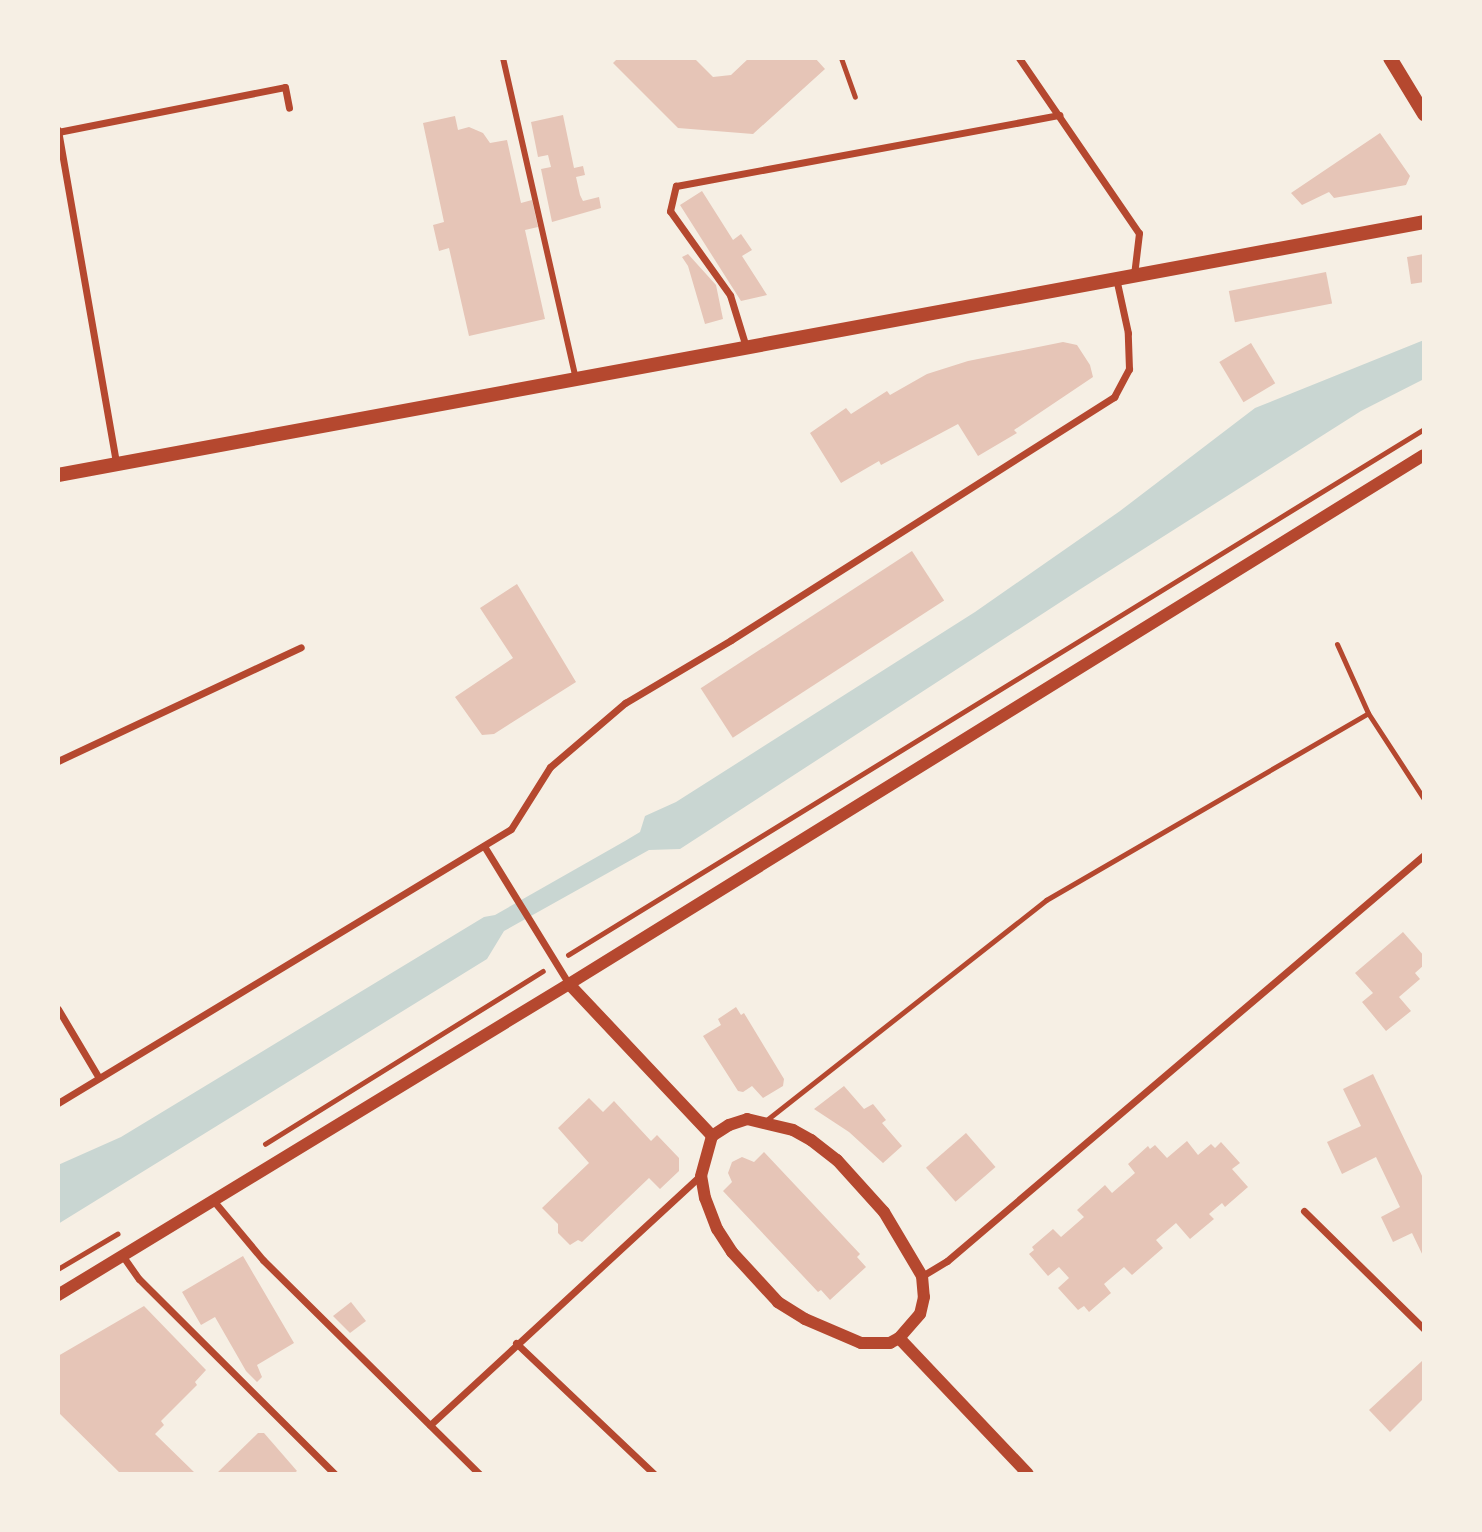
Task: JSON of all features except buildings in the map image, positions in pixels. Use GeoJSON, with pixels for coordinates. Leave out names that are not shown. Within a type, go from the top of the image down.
{"type":"FeatureCollection","features":[{"type":"Feature","properties":{"kind":"main road"},"geometry":{"type":"LineString","coordinates":[[1390,58],[1424,114]]}},
{"type":"Feature","properties":{"kind":"main road"},"geometry":{"type":"LineString","coordinates":[[58,475],[1424,222]]}},
{"type":"Feature","properties":{"kind":"street"},"geometry":{"type":"LineString","coordinates":[[503,58],[576,379]]}},
{"type":"Feature","properties":{"kind":"street"},"geometry":{"type":"LineString","coordinates":[[1019,58],[1139,233],[1134,275]]}},
{"type":"Feature","properties":{"kind":"street"},"geometry":{"type":"LineString","coordinates":[[116,464],[60,167],[58,131],[285,87],[289,108]]}},
{"type":"Feature","properties":{"kind":"street"},"geometry":{"type":"LineString","coordinates":[[746,347],[730,295],[670,211],[676,186],[1059,115]]}},
{"type":"Feature","properties":{"kind":"street"},"geometry":{"type":"LineString","coordinates":[[58,1103],[511,829],[550,767],[625,703],[731,640],[1114,397],[1129,369],[1128,333],[1116,277]]}},
{"type":"Feature","properties":{"kind":"street"},"geometry":{"type":"LineString","coordinates":[[58,1295],[569,984],[1424,455]]}},
{"type":"Feature","properties":{"kind":"street"},"geometry":{"type":"LineString","coordinates":[[58,761],[301,647]]}},
{"type":"Feature","properties":{"kind":"street"},"geometry":{"type":"LineString","coordinates":[[484,846],[569,984],[712,1136]]}},
{"type":"Feature","properties":{"kind":"street"},"geometry":{"type":"LineString","coordinates":[[922,1276],[958,1252],[1424,855]]}},
{"type":"Feature","properties":{"kind":"street"},"geometry":{"type":"LineString","coordinates":[[58,1009],[99,1078]]}},
{"type":"Feature","properties":{"kind":"street"},"geometry":{"type":"LineString","coordinates":[[747,1119],[764,1122],[793,1130],[836,1160],[884,1212],[922,1276],[924,1297],[920,1314],[899,1338],[890,1343],[860,1343],[814,1324],[778,1302],[733,1252],[717,1229],[705,1198],[701,1176],[712,1136],[729,1125],[747,1119]]}},
{"type":"Feature","properties":{"kind":"street"},"geometry":{"type":"LineString","coordinates":[[430,1425],[516,1343],[701,1176]]}},
{"type":"Feature","properties":{"kind":"street"},"geometry":{"type":"LineString","coordinates":[[212,1199],[229,1223],[273,1270],[479,1474]]}},
{"type":"Feature","properties":{"kind":"street"},"geometry":{"type":"LineString","coordinates":[[1304,1211],[1424,1329]]}},
{"type":"Feature","properties":{"kind":"street"},"geometry":{"type":"LineString","coordinates":[[122,1254],[139,1279],[335,1474]]}},
{"type":"Feature","properties":{"kind":"street"},"geometry":{"type":"LineString","coordinates":[[899,1338],[1028,1474]]}},
{"type":"Feature","properties":{"kind":"street"},"geometry":{"type":"LineString","coordinates":[[516,1343],[654,1474]]}},
{"type":"Feature","properties":{"kind":"lane"},"geometry":{"type":"LineString","coordinates":[[841,58],[855,97]]}},
{"type":"Feature","properties":{"kind":"lane"},"geometry":{"type":"LineString","coordinates":[[1337,644],[1368,713],[1424,799]]}},
{"type":"Feature","properties":{"kind":"lane"},"geometry":{"type":"LineString","coordinates":[[764,1122],[1046,900],[1368,713]]}},
{"type":"Feature","properties":{"kind":"path"},"geometry":{"type":"LineString","coordinates":[[255,1150],[1424,429]]}},
{"type":"Feature","properties":{"kind":"path"},"geometry":{"type":"LineString","coordinates":[[58,1269],[128,1228]]}},
{"type":"Feature","properties":{"kind":"shaded area"},"geometry":{"type":"Polygon","coordinates":[[[1424,340],[1424,379],[1361,411],[680,849],[649,850],[504,931],[487,959],[58,1224],[58,1165],[121,1137],[484,917],[495,915],[640,832],[645,816],[676,802],[975,612],[1120,511],[1255,408],[1424,340]]]}}]}
